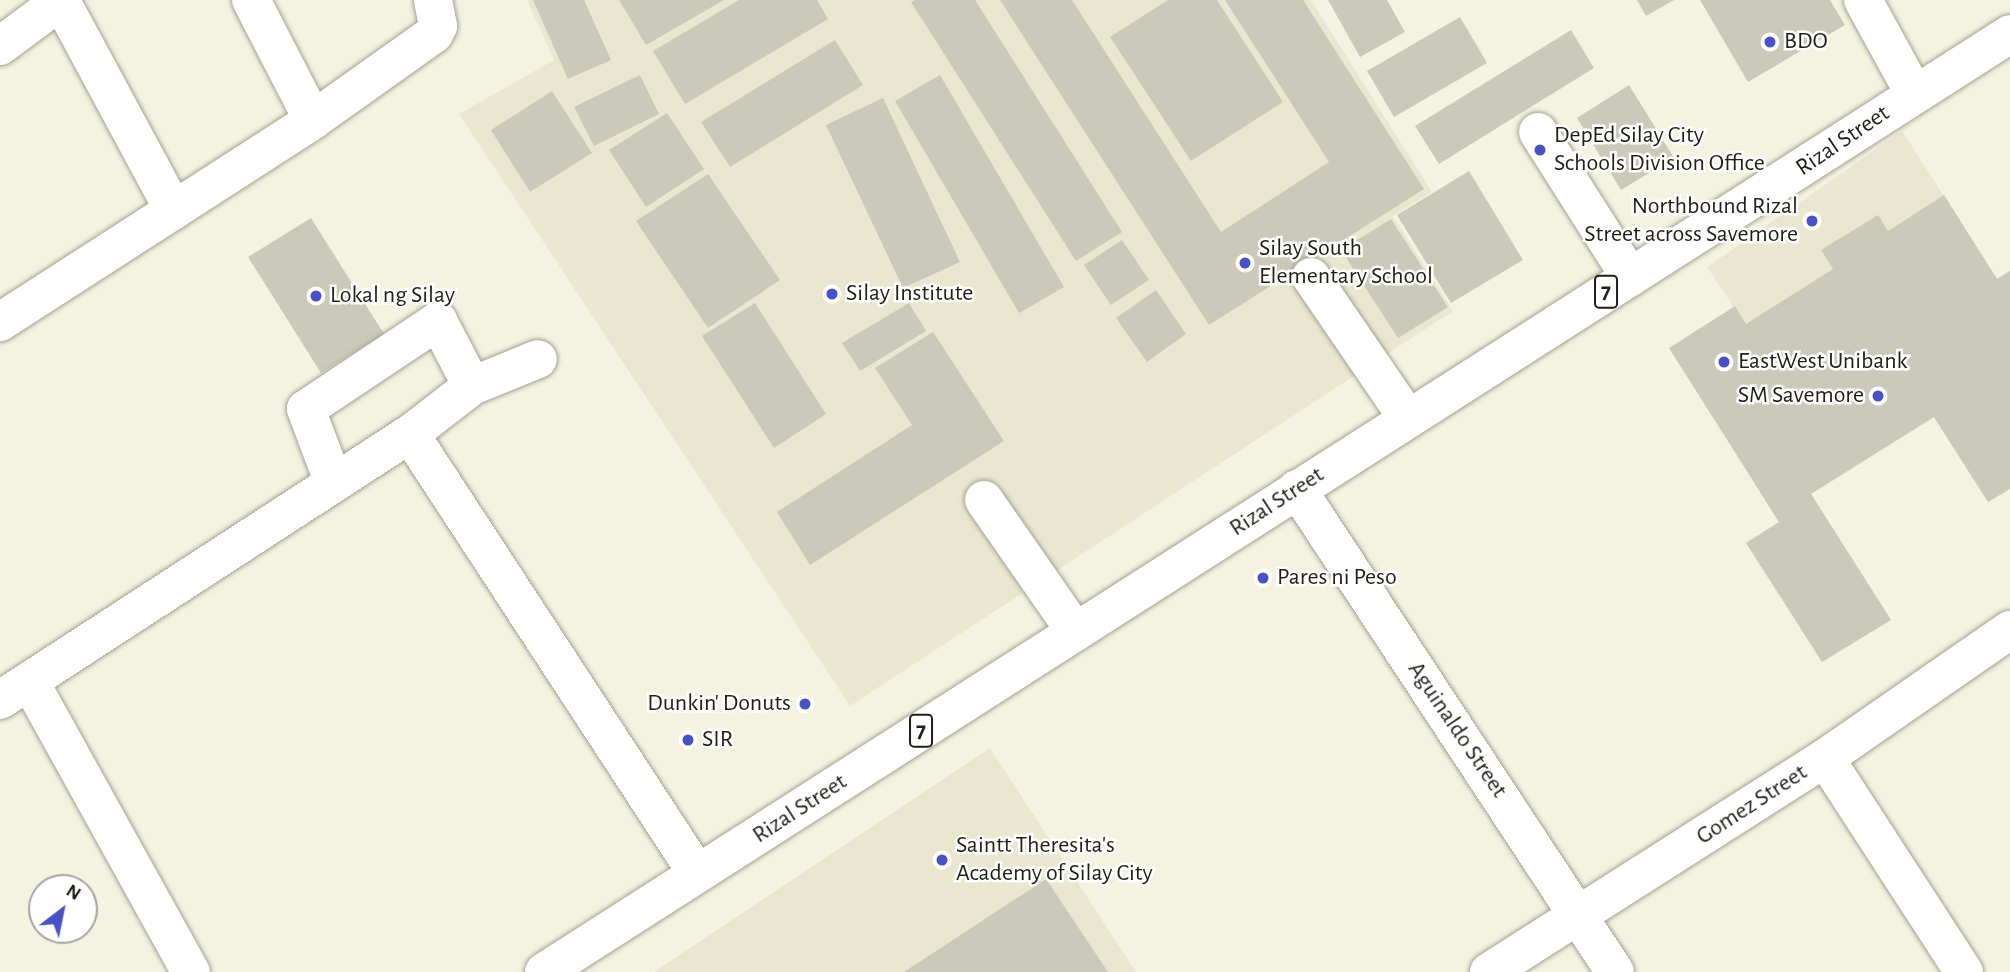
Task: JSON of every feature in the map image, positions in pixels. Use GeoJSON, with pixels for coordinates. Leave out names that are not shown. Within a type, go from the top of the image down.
{"type":"FeatureCollection","features":[{"type":"Feature","properties":{"kind":"street"},"geometry":{"type":"LineString","coordinates":[[0,46],[61,0],[174,211]]}},
{"type":"Feature","properties":{"kind":"street"},"geometry":{"type":"LineString","coordinates":[[251,0],[313,120]]}},
{"type":"Feature","properties":{"kind":"street"},"geometry":{"type":"LineString","coordinates":[[2,317],[174,211],[313,120],[433,34],[438,26],[433,0]]}},
{"type":"Feature","properties":{"kind":"street"},"geometry":{"type":"LineString","coordinates":[[1863,0],[1914,93]]}},
{"type":"Feature","properties":{"kind":"street","name":"Rizal Street"},"geometry":{"type":"LineString","coordinates":[[544,972],[1407,417],[2010,34]]}},
{"type":"Feature","properties":{"kind":"street"},"geometry":{"type":"LineString","coordinates":[[1538,132],[1630,277]]}},
{"type":"Feature","properties":{"kind":"street"},"geometry":{"type":"LineString","coordinates":[[1311,277],[1407,417]]}},
{"type":"Feature","properties":{"kind":"street"},"geometry":{"type":"LineString","coordinates":[[333,481],[306,409],[438,321],[472,386]]}},
{"type":"Feature","properties":{"kind":"street"},"geometry":{"type":"LineString","coordinates":[[191,972],[15,691],[333,481],[411,434],[472,386],[538,359]]}},
{"type":"Feature","properties":{"kind":"street"},"geometry":{"type":"LineString","coordinates":[[411,434],[697,873]]}},
{"type":"Feature","properties":{"kind":"street","name":"Aguinaldo Street"},"geometry":{"type":"LineString","coordinates":[[1297,489],[1580,915],[1615,972]]}},
{"type":"Feature","properties":{"kind":"street"},"geometry":{"type":"LineString","coordinates":[[984,500],[1076,631]]}},
{"type":"Feature","properties":{"kind":"street","name":"Gomez Street"},"geometry":{"type":"LineString","coordinates":[[1489,972],[1825,758],[2010,630]]}},
{"type":"Feature","properties":{"kind":"street"},"geometry":{"type":"LineString","coordinates":[[1825,758],[1964,972]]}},
{"type":"Feature","properties":{"kind":"shaded area","name":"Silay Institute"},"geometry":{"type":"Polygon","coordinates":[[[527,0],[1311,0],[1432,192],[1393,216],[1453,311],[850,706],[459,114],[554,60],[527,0]]]}},
{"type":"Feature","properties":{"kind":"shaded area","name":"SM Savemore"},"geometry":{"type":"Polygon","coordinates":[[[1902,131],[1997,278],[2010,271],[2010,489],[1988,502],[1934,417],[1811,494],[1891,620],[1822,662],[1746,543],[1779,522],[1713,417],[1779,375],[1707,267],[1902,131]]]}},
{"type":"Feature","properties":{"kind":"shaded area","name":"Saintt Theresita's Academy of Silay City"},"geometry":{"type":"Polygon","coordinates":[[[990,748],[1136,972],[654,972],[990,748]]]}},
{"type":"Feature","properties":{"kind":"building"},"geometry":{"type":"Polygon","coordinates":[[[533,0],[584,0],[611,60],[568,79],[533,0]]]}},
{"type":"Feature","properties":{"kind":"building"},"geometry":{"type":"Polygon","coordinates":[[[619,0],[724,0],[646,45],[619,0]]]}},
{"type":"Feature","properties":{"kind":"building"},"geometry":{"type":"Polygon","coordinates":[[[739,0],[817,0],[828,19],[685,104],[653,51],[739,0]]]}},
{"type":"Feature","properties":{"kind":"building"},"geometry":{"type":"Polygon","coordinates":[[[975,0],[1122,232],[1076,261],[911,2],[975,0]]]}},
{"type":"Feature","properties":{"kind":"building"},"geometry":{"type":"Polygon","coordinates":[[[1000,0],[1072,0],[1221,232],[1329,162],[1225,0],[1303,0],[1424,189],[1209,325],[1000,0]]]}},
{"type":"Feature","properties":{"kind":"building"},"geometry":{"type":"Polygon","coordinates":[[[1168,0],[1217,0],[1283,102],[1191,161],[1110,37],[1168,0]]]}},
{"type":"Feature","properties":{"kind":"building"},"geometry":{"type":"Polygon","coordinates":[[[1328,0],[1387,0],[1405,32],[1360,57],[1328,0]]]}},
{"type":"Feature","properties":{"kind":"building"},"geometry":{"type":"Polygon","coordinates":[[[1637,0],[1674,0],[1646,16],[1637,0]]]}},
{"type":"Feature","properties":{"kind":"building","name":"BDO"},"geometry":{"type":"Polygon","coordinates":[[[1700,0],[1830,0],[1845,25],[1748,82],[1700,0]]]}},
{"type":"Feature","properties":{"kind":"building"},"geometry":{"type":"Polygon","coordinates":[[[1460,17],[1487,63],[1394,117],[1367,71],[1460,17]]]}},
{"type":"Feature","properties":{"kind":"building"},"geometry":{"type":"Polygon","coordinates":[[[1571,30],[1594,68],[1439,164],[1415,126],[1571,30]]]}},
{"type":"Feature","properties":{"kind":"building"},"geometry":{"type":"Polygon","coordinates":[[[835,40],[863,85],[730,167],[701,122],[835,40]]]}},
{"type":"Feature","properties":{"kind":"building"},"geometry":{"type":"Polygon","coordinates":[[[640,75],[659,114],[594,146],[574,107],[640,75]]]}},
{"type":"Feature","properties":{"kind":"building"},"geometry":{"type":"Polygon","coordinates":[[[940,75],[1064,287],[1019,313],[895,101],[940,75]]]}},
{"type":"Feature","properties":{"kind":"building"},"geometry":{"type":"Polygon","coordinates":[[[1629,85],[1674,158],[1621,190],[1577,118],[1629,85]]]}},
{"type":"Feature","properties":{"kind":"building"},"geometry":{"type":"Polygon","coordinates":[[[552,91],[592,153],[530,192],[491,130],[552,91]]]}},
{"type":"Feature","properties":{"kind":"building"},"geometry":{"type":"Polygon","coordinates":[[[883,98],[960,262],[903,288],[826,125],[883,98]]]}},
{"type":"Feature","properties":{"kind":"building"},"geometry":{"type":"Polygon","coordinates":[[[667,113],[704,169],[646,207],[609,150],[667,113]]]}},
{"type":"Feature","properties":{"kind":"building"},"geometry":{"type":"Polygon","coordinates":[[[1469,171],[1523,260],[1451,303],[1397,215],[1469,171]]]}},
{"type":"Feature","properties":{"kind":"building"},"geometry":{"type":"Polygon","coordinates":[[[708,174],[780,280],[708,328],[636,221],[708,174]]]}},
{"type":"Feature","properties":{"kind":"building","name":"SM Savemore"},"geometry":{"type":"Polygon","coordinates":[[[1944,195],[1997,279],[2010,271],[2010,489],[1988,502],[1934,417],[1811,494],[1891,620],[1822,662],[1746,543],[1779,522],[1669,348],[1735,306],[1746,324],[1833,269],[1821,250],[1878,215],[1888,231],[1944,195]]]}},
{"type":"Feature","properties":{"kind":"building","name":"Lokal ng Silay"},"geometry":{"type":"Polygon","coordinates":[[[311,218],[384,334],[321,373],[248,257],[311,218]]]}},
{"type":"Feature","properties":{"kind":"building"},"geometry":{"type":"Polygon","coordinates":[[[1391,219],[1448,307],[1398,338],[1341,250],[1391,219]]]}},
{"type":"Feature","properties":{"kind":"building"},"geometry":{"type":"Polygon","coordinates":[[[1122,240],[1149,280],[1111,305],[1084,265],[1122,240]]]}},
{"type":"Feature","properties":{"kind":"building"},"geometry":{"type":"Polygon","coordinates":[[[1156,290],[1186,334],[1147,362],[1116,318],[1156,290]]]}},
{"type":"Feature","properties":{"kind":"building"},"geometry":{"type":"Polygon","coordinates":[[[755,303],[826,414],[774,448],[702,336],[755,303]]]}},
{"type":"Feature","properties":{"kind":"building"},"geometry":{"type":"Polygon","coordinates":[[[909,303],[926,331],[860,371],[842,343],[909,303]]]}},
{"type":"Feature","properties":{"kind":"building"},"geometry":{"type":"Polygon","coordinates":[[[933,332],[1004,441],[810,565],[777,512],[912,425],[875,368],[933,332]]]}},
{"type":"Feature","properties":{"kind":"building"},"geometry":{"type":"Polygon","coordinates":[[[1046,879],[1108,972],[904,972],[1046,879]]]}},
{"type":"Feature","properties":{"kind":"place","name":"BDO"},"geometry":{"type":"Point","coordinates":[1770,42]}},
{"type":"Feature","properties":{"kind":"place","name":"DepEd Silay City Schools Division Office"},"geometry":{"type":"Point","coordinates":[1540,150]}},
{"type":"Feature","properties":{"kind":"place","name":"Northbound Rizal Street across Savemore"},"geometry":{"type":"Point","coordinates":[1812,221]}},
{"type":"Feature","properties":{"kind":"place","name":"Silay South Elementary School"},"geometry":{"type":"Point","coordinates":[1245,263]}},
{"type":"Feature","properties":{"kind":"place","name":"Silay Institute"},"geometry":{"type":"Point","coordinates":[832,294]}},
{"type":"Feature","properties":{"kind":"place","name":"Lokal ng Silay"},"geometry":{"type":"Point","coordinates":[316,296]}},
{"type":"Feature","properties":{"kind":"place","name":"EastWest Unibank"},"geometry":{"type":"Point","coordinates":[1724,362]}},
{"type":"Feature","properties":{"kind":"place","name":"SM Savemore"},"geometry":{"type":"Point","coordinates":[1878,396]}},
{"type":"Feature","properties":{"kind":"place","name":"Pares ni Peso"},"geometry":{"type":"Point","coordinates":[1263,578]}},
{"type":"Feature","properties":{"kind":"place","name":"Dunkin' Donuts"},"geometry":{"type":"Point","coordinates":[805,704]}},
{"type":"Feature","properties":{"kind":"place","name":"SIR"},"geometry":{"type":"Point","coordinates":[688,740]}},
{"type":"Feature","properties":{"kind":"place","name":"Saintt Theresita's Academy of Silay City"},"geometry":{"type":"Point","coordinates":[942,860]}}]}
